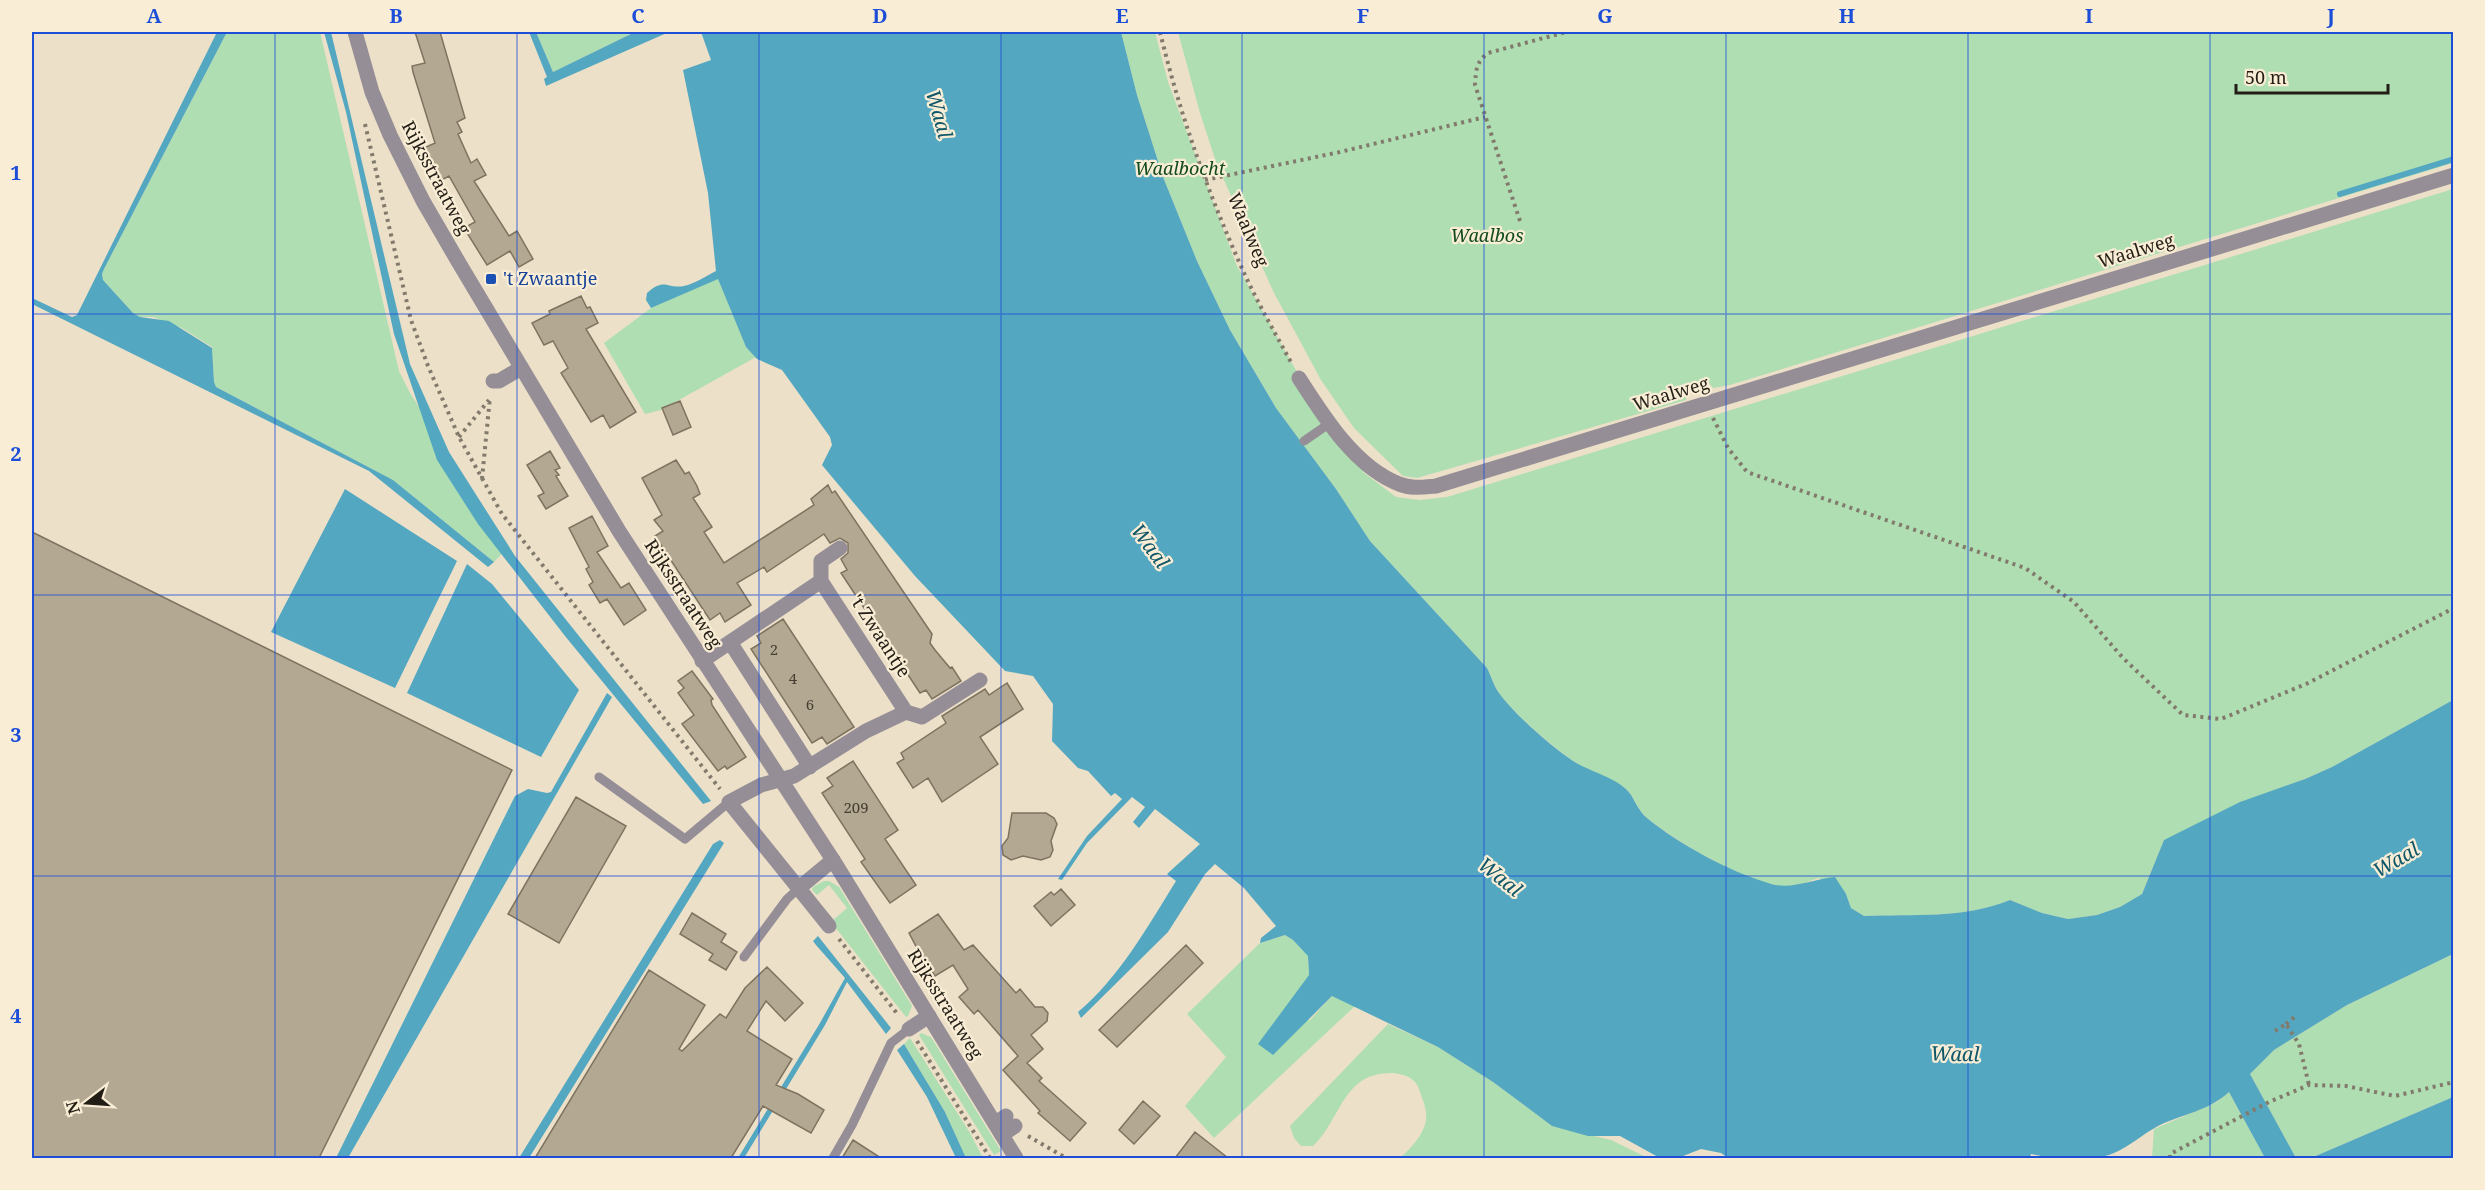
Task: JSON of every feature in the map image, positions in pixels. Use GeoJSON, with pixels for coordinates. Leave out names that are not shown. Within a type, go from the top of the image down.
{"type":"FeatureCollection","features":[{"type":"Feature","properties":{"kind":"street","name":"Rijksstraatweg"},"geometry":{"type":"LineString","coordinates":[[355,32],[372,92],[399,154],[423,201],[521,368],[619,531],[702,661],[833,860],[929,1016],[1005,1125],[1016,1158]]}},
{"type":"Feature","properties":{"kind":"street","name":"Waalweg"},"geometry":{"type":"LineString","coordinates":[[1299,378],[1330,423],[1361,459],[1384,476],[1400,484],[1413,487],[1436,486],[2454,175]]}},
{"type":"Feature","properties":{"kind":"street"},"geometry":{"type":"LineString","coordinates":[[493,381],[499,381],[521,368]]}},
{"type":"Feature","properties":{"kind":"street"},"geometry":{"type":"LineString","coordinates":[[702,661],[821,581],[821,561],[840,548]]}},
{"type":"Feature","properties":{"kind":"street","name":"'t Zwaantje"},"geometry":{"type":"LineString","coordinates":[[821,581],[906,712]]}},
{"type":"Feature","properties":{"kind":"street"},"geometry":{"type":"LineString","coordinates":[[730,642],[810,767]]}},
{"type":"Feature","properties":{"kind":"street"},"geometry":{"type":"LineString","coordinates":[[829,926],[729,802],[761,784],[810,767],[866,732],[906,712],[922,717],[980,680]]}},
{"type":"Feature","properties":{"kind":"street"},"geometry":{"type":"LineString","coordinates":[[799,888],[833,860]]}},
{"type":"Feature","properties":{"kind":"street"},"geometry":{"type":"LineString","coordinates":[[909,1029],[929,1016]]}},
{"type":"Feature","properties":{"kind":"lane"},"geometry":{"type":"LineString","coordinates":[[1304,441],[1330,423]]}},
{"type":"Feature","properties":{"kind":"lane"},"geometry":{"type":"LineString","coordinates":[[598,777],[685,839],[729,802]]}},
{"type":"Feature","properties":{"kind":"lane"},"geometry":{"type":"LineString","coordinates":[[744,957],[787,899],[799,888]]}},
{"type":"Feature","properties":{"kind":"lane"},"geometry":{"type":"LineString","coordinates":[[833,1158],[852,1125],[891,1043],[909,1029]]}},
{"type":"Feature","properties":{"kind":"path","name":"Waalweg"},"geometry":{"type":"LineString","coordinates":[[1160,32],[1186,124],[1205,180],[1245,276],[1299,378]]}},
{"type":"Feature","properties":{"kind":"path"},"geometry":{"type":"LineString","coordinates":[[1520,221],[1474,85],[1476,69],[1479,59],[1488,53],[1566,32]]}},
{"type":"Feature","properties":{"kind":"path"},"geometry":{"type":"LineString","coordinates":[[1205,180],[1340,152],[1485,117]]}},
{"type":"Feature","properties":{"kind":"path"},"geometry":{"type":"LineString","coordinates":[[374,165],[411,320],[459,437],[482,480],[509,522],[729,802]]}},
{"type":"Feature","properties":{"kind":"path"},"geometry":{"type":"LineString","coordinates":[[482,480],[489,400],[493,381]]}},
{"type":"Feature","properties":{"kind":"path"},"geometry":{"type":"LineString","coordinates":[[459,437],[489,400]]}},
{"type":"Feature","properties":{"kind":"path"},"geometry":{"type":"LineString","coordinates":[[1707,403],[1728,448],[1747,472],[2025,568],[2074,602],[2123,658],[2183,715],[2221,719],[2306,684],[2454,608]]}},
{"type":"Feature","properties":{"kind":"path"},"geometry":{"type":"LineString","coordinates":[[2275,1031],[2298,1016]]}},
{"type":"Feature","properties":{"kind":"path"},"geometry":{"type":"LineString","coordinates":[[2286,1024],[2299,1044],[2309,1085]]}},
{"type":"Feature","properties":{"kind":"path"},"geometry":{"type":"LineString","coordinates":[[2170,1158],[2170,1154],[2269,1102],[2309,1085],[2346,1086],[2395,1096],[2454,1082]]}},
{"type":"Feature","properties":{"kind":"path"},"geometry":{"type":"LineString","coordinates":[[1031,1138],[1066,1158]]}},
{"type":"Feature","properties":{"kind":"green space"},"geometry":{"type":"Polygon","coordinates":[[[227,32],[320,32],[399,371],[410,393],[508,547],[494,562],[393,480],[216,387],[212,347],[182,328],[153,317],[140,317],[133,313],[103,280],[104,269],[227,32]]]}},
{"type":"Feature","properties":{"kind":"green space"},"geometry":{"type":"Polygon","coordinates":[[[536,32],[635,32],[553,72],[536,32]]]}},
{"type":"Feature","properties":{"kind":"green space","name":"Waalbocht"},"geometry":{"type":"Polygon","coordinates":[[[1121,32],[1155,32],[1168,82],[1237,266],[1323,418],[1364,470],[1363,472],[1396,497],[1419,500],[1447,497],[2453,189],[2453,700],[2332,767],[2164,840],[2142,894],[2120,907],[2097,915],[2068,919],[2042,913],[2010,900],[1956,913],[1864,916],[1851,908],[1846,894],[1819,878],[1788,887],[1773,885],[1755,880],[1714,861],[1646,817],[1625,788],[1573,761],[1523,720],[1499,693],[1487,668],[1370,541],[1336,489],[1276,408],[1230,330],[1197,261],[1163,177],[1137,95],[1121,32]]]}},
{"type":"Feature","properties":{"kind":"green space","name":"Waalbos"},"geometry":{"type":"Polygon","coordinates":[[[1178,32],[2453,32],[2453,163],[1730,385],[1713,388],[1709,383],[1687,390],[1686,400],[1417,478],[1403,476],[1354,428],[1321,380],[1273,291],[1216,162],[1178,32]]]}},
{"type":"Feature","properties":{"kind":"green space"},"geometry":{"type":"Polygon","coordinates":[[[718,278],[746,347],[756,357],[661,410],[645,414],[604,343],[651,308],[718,278]]]}},
{"type":"Feature","properties":{"kind":"green space"},"geometry":{"type":"Polygon","coordinates":[[[824,881],[829,881],[839,887],[912,1006],[908,1016],[906,1017],[831,922],[847,908],[829,885],[817,895],[812,890],[824,881]]]}},
{"type":"Feature","properties":{"kind":"green space"},"geometry":{"type":"Polygon","coordinates":[[[1285,935],[1308,955],[1309,975],[1303,984],[1309,1021],[1332,996],[1355,1006],[1214,1138],[1185,1106],[1226,1057],[1187,1014],[1260,943],[1285,935]]]}},
{"type":"Feature","properties":{"kind":"green space"},"geometry":{"type":"Polygon","coordinates":[[[2453,954],[2453,1097],[2311,1158],[2296,1158],[2250,1074],[2274,1050],[2347,1005],[2453,954]]]}},
{"type":"Feature","properties":{"kind":"green space"},"geometry":{"type":"Polygon","coordinates":[[[1388,1024],[1438,1047],[1493,1082],[1552,1126],[1611,1140],[1648,1158],[1400,1158],[1422,1132],[1426,1113],[1415,1082],[1403,1075],[1389,1073],[1369,1077],[1355,1086],[1320,1139],[1313,1146],[1301,1146],[1294,1138],[1290,1126],[1388,1024]]]}},
{"type":"Feature","properties":{"kind":"green space"},"geometry":{"type":"Polygon","coordinates":[[[921,1033],[931,1037],[1001,1151],[994,1155],[919,1035],[921,1033]]]}},
{"type":"Feature","properties":{"kind":"green space"},"geometry":{"type":"Polygon","coordinates":[[[910,1038],[970,1133],[983,1158],[966,1158],[945,1112],[904,1044],[910,1038]]]}},
{"type":"Feature","properties":{"kind":"green space"},"geometry":{"type":"Polygon","coordinates":[[[2229,1092],[2265,1158],[2152,1158],[2154,1129],[2217,1102],[2229,1092]]]}},
{"type":"Feature","properties":{"kind":"water"},"geometry":{"type":"Polygon","coordinates":[[[217,32],[227,32],[104,269],[103,280],[133,313],[140,317],[169,321],[212,348],[216,387],[393,480],[494,562],[488,567],[369,471],[32,304],[32,298],[72,317],[77,315],[217,32]]]}},
{"type":"Feature","properties":{"kind":"water"},"geometry":{"type":"Polygon","coordinates":[[[324,32],[331,32],[410,364],[449,452],[515,556],[711,801],[703,804],[565,636],[478,524],[437,460],[394,334],[346,112],[324,32]]]}},
{"type":"Feature","properties":{"kind":"water"},"geometry":{"type":"Polygon","coordinates":[[[529,32],[536,32],[553,72],[635,32],[669,32],[546,86],[544,79],[547,77],[529,32]]]}},
{"type":"Feature","properties":{"kind":"water","name":"Waal"},"geometry":{"type":"Polygon","coordinates":[[[701,32],[1121,32],[1137,95],[1163,177],[1197,261],[1230,330],[1276,408],[1336,489],[1370,541],[1487,668],[1499,693],[1523,720],[1573,761],[1620,784],[1629,792],[1647,818],[1704,856],[1753,878],[1776,885],[1793,885],[1835,877],[1846,894],[1851,908],[1864,916],[1956,913],[2010,900],[2042,913],[2068,919],[2097,915],[2120,907],[2142,894],[2164,840],[2240,802],[2332,767],[2453,700],[2453,954],[2347,1005],[2274,1050],[2250,1074],[2296,1158],[2265,1158],[2229,1092],[2213,1104],[2158,1126],[2114,1153],[2094,1158],[2063,1159],[2031,1154],[2030,1158],[1728,1158],[1721,1153],[1701,1149],[1678,1158],[1660,1158],[1620,1136],[1588,1136],[1552,1126],[1493,1082],[1438,1047],[1332,996],[1273,1055],[1258,1044],[1309,975],[1308,956],[1285,935],[1260,943],[1261,938],[1276,926],[1244,888],[1215,864],[1205,874],[1168,932],[1081,1018],[1078,1012],[1107,984],[1120,967],[1176,881],[1167,874],[1200,844],[1155,809],[1139,828],[1133,822],[1145,807],[1132,797],[1087,843],[1062,880],[1058,879],[1087,836],[1122,799],[1115,793],[1111,796],[1088,771],[1078,768],[1052,741],[1053,704],[1033,676],[1005,671],[915,576],[822,465],[832,445],[830,437],[782,370],[757,359],[746,347],[718,279],[651,308],[646,300],[647,293],[653,288],[662,285],[684,286],[716,271],[708,193],[683,70],[711,60],[701,32]]]}},
{"type":"Feature","properties":{"kind":"water"},"geometry":{"type":"Polygon","coordinates":[[[345,489],[457,561],[395,688],[271,632],[345,489]]]}},
{"type":"Feature","properties":{"kind":"water"},"geometry":{"type":"Polygon","coordinates":[[[467,564],[492,584],[579,690],[541,757],[407,693],[467,564]]]}},
{"type":"Feature","properties":{"kind":"water"},"geometry":{"type":"Polygon","coordinates":[[[607,693],[612,697],[348,1158],[336,1158],[515,796],[528,789],[551,792],[607,693]]]}},
{"type":"Feature","properties":{"kind":"water"},"geometry":{"type":"Polygon","coordinates":[[[720,840],[724,843],[529,1158],[519,1158],[713,844],[720,840]]]}},
{"type":"Feature","properties":{"kind":"water"},"geometry":{"type":"Polygon","coordinates":[[[818,936],[891,1028],[886,1034],[847,982],[825,1025],[744,1158],[738,1158],[845,978],[813,941],[818,936]]]}},
{"type":"Feature","properties":{"kind":"water"},"geometry":{"type":"Polygon","coordinates":[[[904,1044],[945,1112],[966,1158],[956,1158],[927,1097],[897,1050],[904,1044]]]}},
{"type":"Feature","properties":{"kind":"water"},"geometry":{"type":"Polygon","coordinates":[[[2453,1097],[2453,1158],[2311,1158],[2453,1097]]]}},
{"type":"Feature","properties":{"kind":"building"},"geometry":{"type":"Polygon","coordinates":[[[415,32],[440,32],[465,118],[457,122],[462,132],[458,134],[471,163],[477,159],[486,175],[474,181],[509,236],[517,231],[533,259],[519,267],[510,251],[487,265],[464,228],[475,222],[449,176],[440,181],[424,148],[435,143],[413,72],[412,66],[425,63],[415,32]]]}},
{"type":"Feature","properties":{"kind":"building"},"geometry":{"type":"Polygon","coordinates":[[[581,296],[598,323],[586,329],[636,412],[610,428],[603,415],[591,422],[561,373],[568,368],[553,341],[544,345],[532,323],[550,314],[549,311],[581,296]]]}},
{"type":"Feature","properties":{"kind":"building"},"geometry":{"type":"Polygon","coordinates":[[[680,401],[691,427],[673,435],[662,408],[680,401]]]}},
{"type":"Feature","properties":{"kind":"building"},"geometry":{"type":"Polygon","coordinates":[[[550,451],[560,468],[555,470],[559,475],[556,476],[568,496],[546,509],[538,496],[544,493],[527,465],[550,451]]]}},
{"type":"Feature","properties":{"kind":"building"},"geometry":{"type":"Polygon","coordinates":[[[676,460],[685,474],[689,472],[697,486],[700,494],[693,498],[712,527],[704,532],[724,563],[814,505],[811,499],[828,485],[832,493],[835,491],[932,634],[930,643],[950,668],[952,667],[961,681],[932,699],[926,690],[920,693],[841,573],[847,570],[841,559],[848,553],[848,543],[840,538],[830,543],[824,534],[767,572],[764,567],[737,583],[751,605],[725,622],[720,613],[710,620],[655,536],[663,531],[654,520],[662,515],[642,478],[676,460]]]}},
{"type":"Feature","properties":{"kind":"building"},"geometry":{"type":"Polygon","coordinates":[[[592,516],[608,546],[597,552],[621,588],[629,583],[646,610],[624,625],[607,599],[600,603],[589,585],[593,582],[586,569],[589,567],[569,528],[592,516]]]}},
{"type":"Feature","properties":{"kind":"building"},"geometry":{"type":"Polygon","coordinates":[[[32,532],[512,770],[319,1158],[32,1158],[32,532]]]}},
{"type":"Feature","properties":{"kind":"building"},"geometry":{"type":"Polygon","coordinates":[[[783,619],[854,727],[827,744],[822,737],[812,743],[751,649],[761,643],[757,636],[783,619]]]}},
{"type":"Feature","properties":{"kind":"building"},"geometry":{"type":"Polygon","coordinates":[[[692,671],[713,699],[711,700],[712,705],[746,757],[727,769],[725,766],[718,771],[682,724],[694,715],[678,693],[684,688],[678,681],[692,671]]]}},
{"type":"Feature","properties":{"kind":"building"},"geometry":{"type":"Polygon","coordinates":[[[1007,683],[1023,709],[980,737],[998,764],[942,802],[928,778],[913,788],[897,763],[904,759],[901,753],[946,723],[942,716],[985,689],[989,695],[1007,683]]]}},
{"type":"Feature","properties":{"kind":"building"},"geometry":{"type":"Polygon","coordinates":[[[853,761],[898,830],[885,839],[916,885],[890,903],[861,862],[865,859],[822,793],[833,786],[827,778],[853,761]]]}},
{"type":"Feature","properties":{"kind":"building"},"geometry":{"type":"Polygon","coordinates":[[[576,797],[626,826],[559,943],[508,914],[576,797]]]}},
{"type":"Feature","properties":{"kind":"building"},"geometry":{"type":"Polygon","coordinates":[[[1012,813],[1046,813],[1054,818],[1057,824],[1051,841],[1053,850],[1050,857],[1041,860],[1023,856],[1011,860],[1003,855],[1002,846],[1008,838],[1012,813]]]}},
{"type":"Feature","properties":{"kind":"building"},"geometry":{"type":"Polygon","coordinates":[[[1061,889],[1075,905],[1051,926],[1034,906],[1051,892],[1054,895],[1061,889]]]}},
{"type":"Feature","properties":{"kind":"building"},"geometry":{"type":"Polygon","coordinates":[[[692,913],[726,934],[721,942],[737,952],[726,970],[709,960],[713,954],[680,934],[692,913]]]}},
{"type":"Feature","properties":{"kind":"building"},"geometry":{"type":"Polygon","coordinates":[[[938,914],[964,950],[973,945],[1016,993],[1020,989],[1035,1007],[1043,1007],[1048,1013],[1047,1021],[1031,1035],[1043,1049],[1027,1063],[1042,1078],[1039,1081],[1086,1123],[1070,1141],[1038,1113],[1040,1111],[1003,1070],[1018,1056],[978,1010],[974,1014],[959,997],[968,989],[953,965],[935,976],[918,950],[909,933],[938,914]]]}},
{"type":"Feature","properties":{"kind":"building"},"geometry":{"type":"Polygon","coordinates":[[[1186,945],[1203,963],[1117,1047],[1099,1030],[1186,945]]]}},
{"type":"Feature","properties":{"kind":"building"},"geometry":{"type":"Polygon","coordinates":[[[767,967],[803,1003],[785,1021],[766,1001],[747,1031],[792,1059],[776,1085],[798,1094],[824,1110],[811,1133],[763,1106],[731,1158],[535,1158],[649,970],[705,1005],[679,1049],[682,1051],[720,1014],[726,1018],[745,988],[767,967]]]}},
{"type":"Feature","properties":{"kind":"building"},"geometry":{"type":"Polygon","coordinates":[[[1143,1101],[1160,1116],[1134,1144],[1119,1130],[1143,1101]]]}},
{"type":"Feature","properties":{"kind":"building"},"geometry":{"type":"Polygon","coordinates":[[[1195,1132],[1228,1158],[1175,1158],[1195,1132]]]}},
{"type":"Feature","properties":{"kind":"building"},"geometry":{"type":"Polygon","coordinates":[[[853,1140],[881,1158],[842,1158],[853,1140]]]}},
{"type":"Feature","properties":{"kind":"waterway"},"geometry":{"type":"LineString","coordinates":[[2340,194],[2454,159]]}},
{"type":"Feature","properties":{"kind":"place","name":"'t Zwaantje"},"geometry":{"type":"Point","coordinates":[491,279]}}]}
